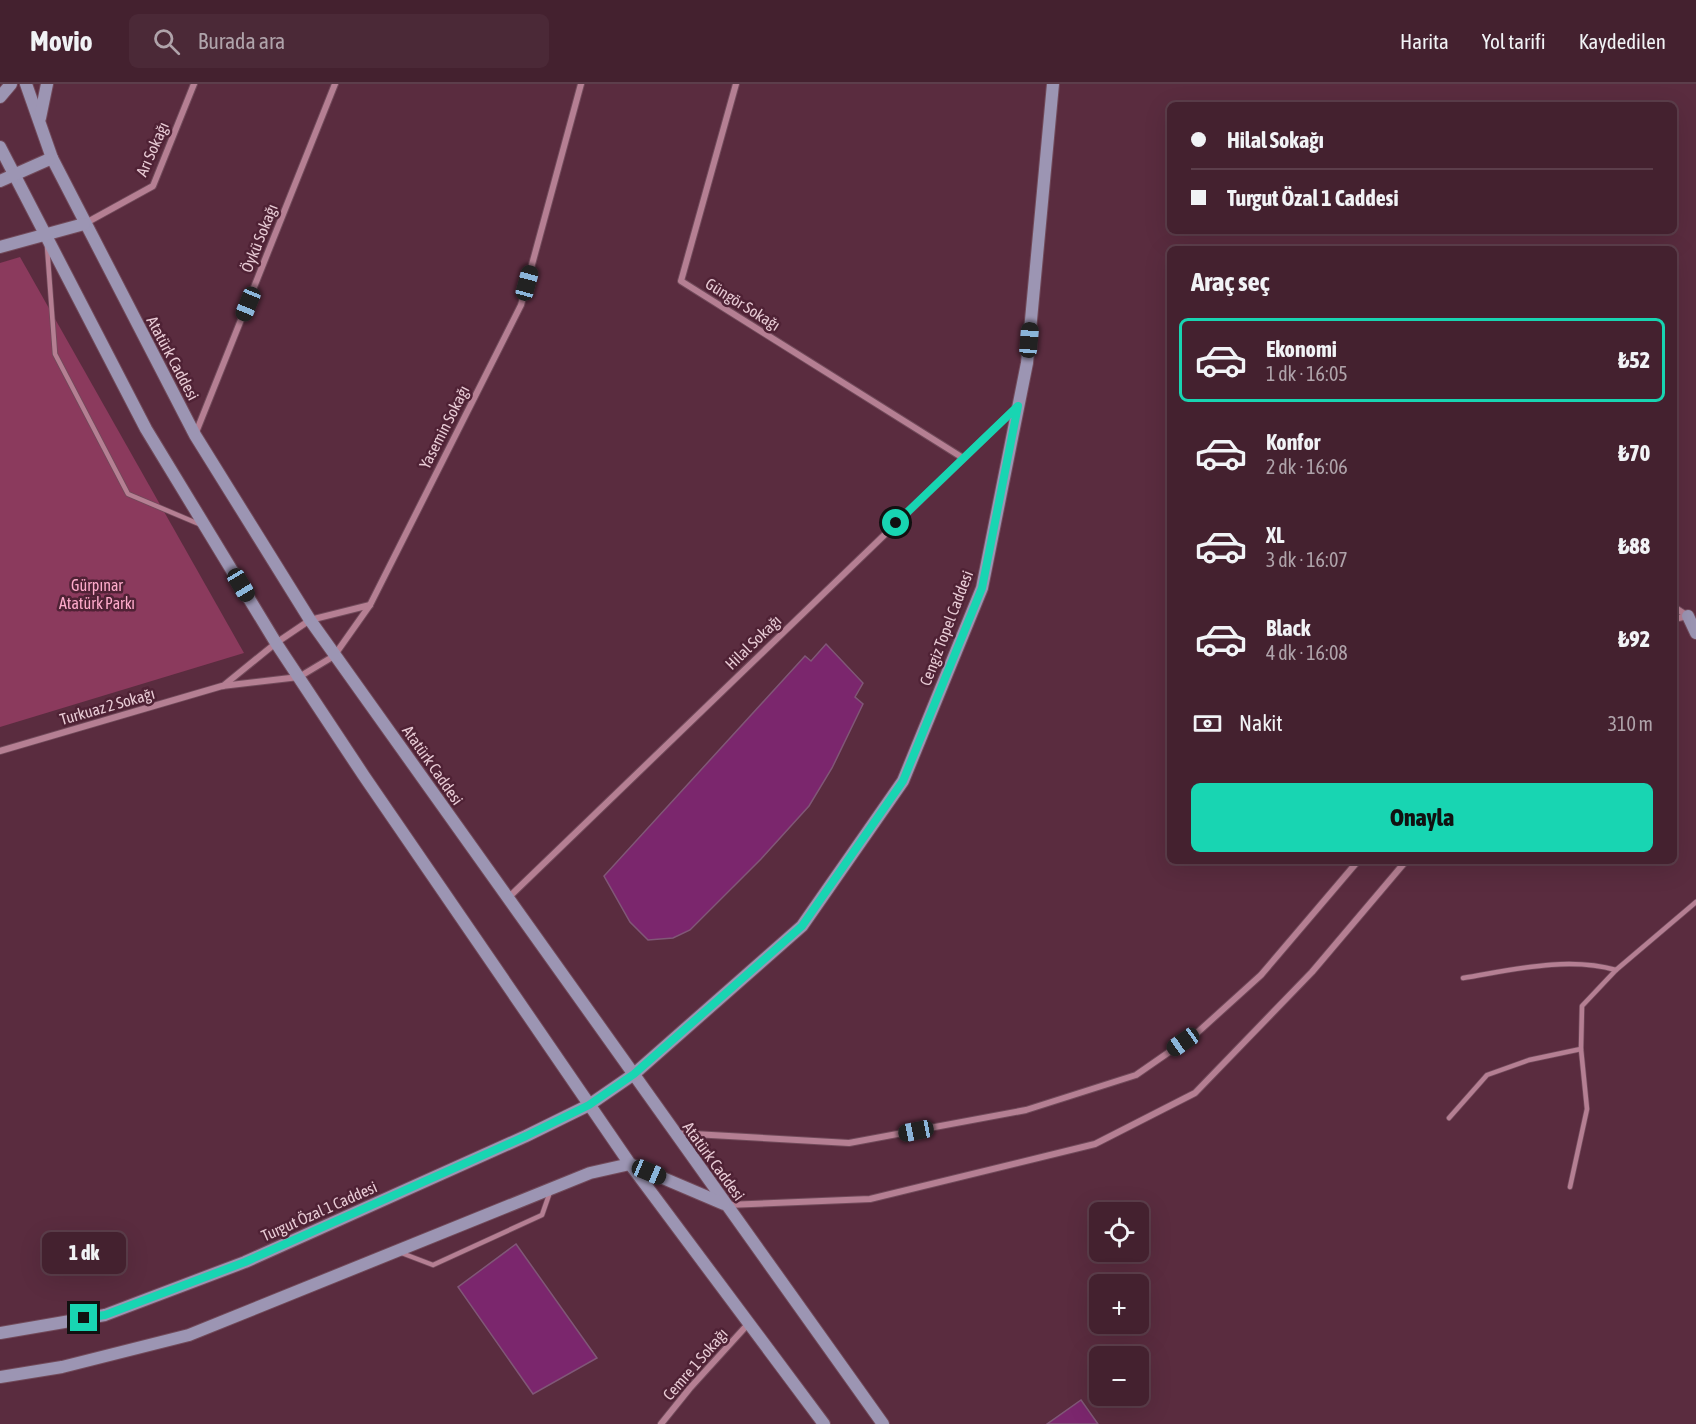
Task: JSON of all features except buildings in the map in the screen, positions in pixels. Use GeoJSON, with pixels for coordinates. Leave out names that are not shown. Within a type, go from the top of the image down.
{"type":"FeatureCollection","features":[{"type":"Feature","properties":{"kind":"main road"},"geometry":{"type":"LineString","coordinates":[[0,97],[11,84]]}},
{"type":"Feature","properties":{"kind":"main road","name":"Atatürk Caddesi"},"geometry":{"type":"LineString","coordinates":[[26,84],[52,158],[84,224],[195,435],[310,620],[634,1074],[673,1133],[883,1424]]}},
{"type":"Feature","properties":{"kind":"main road"},"geometry":{"type":"LineString","coordinates":[[40,119],[47,84]]}},
{"type":"Feature","properties":{"kind":"main road","name":"Cengiz Topel Caddesi"},"geometry":{"type":"LineString","coordinates":[[634,1074],[802,926],[903,781],[982,588],[1027,363],[1053,84]]}},
{"type":"Feature","properties":{"kind":"main road"},"geometry":{"type":"LineString","coordinates":[[0,147],[146,429],[276,643],[630,1164],[824,1424]]}},
{"type":"Feature","properties":{"kind":"main road"},"geometry":{"type":"LineString","coordinates":[[0,180],[52,158]]}},
{"type":"Feature","properties":{"kind":"main road"},"geometry":{"type":"LineString","coordinates":[[0,247],[84,224]]}},
{"type":"Feature","properties":{"kind":"main road"},"geometry":{"type":"LineString","coordinates":[[1688,616],[1696,633]]}},
{"type":"Feature","properties":{"kind":"main road","name":"Turgut Özal 1 Caddesi"},"geometry":{"type":"LineString","coordinates":[[0,1333],[105,1315],[234,1266],[515,1141],[589,1105],[634,1074]]}},
{"type":"Feature","properties":{"kind":"main road"},"geometry":{"type":"LineString","coordinates":[[0,1377],[63,1366],[189,1335],[590,1173],[630,1164],[726,1205]]}},
{"type":"Feature","properties":{"kind":"street","name":"Arı Sokağı"},"geometry":{"type":"LineString","coordinates":[[84,224],[153,186],[194,84]]}},
{"type":"Feature","properties":{"kind":"street","name":"Öykü Sokağı"},"geometry":{"type":"LineString","coordinates":[[195,435],[335,84]]}},
{"type":"Feature","properties":{"kind":"street","name":"Yasemin Sokağı"},"geometry":{"type":"LineString","coordinates":[[222,686],[299,677],[334,656],[370,605],[521,305],[581,84]]}},
{"type":"Feature","properties":{"kind":"street","name":"Güngör Sokağı"},"geometry":{"type":"LineString","coordinates":[[736,84],[681,281],[963,458]]}},
{"type":"Feature","properties":{"kind":"street","name":"Hilal Sokağı"},"geometry":{"type":"LineString","coordinates":[[507,898],[1018,406]]}},
{"type":"Feature","properties":{"kind":"street"},"geometry":{"type":"LineString","coordinates":[[222,686],[276,643],[310,620],[370,605]]}},
{"type":"Feature","properties":{"kind":"street"},"geometry":{"type":"LineString","coordinates":[[1677,609],[1688,616]]}},
{"type":"Feature","properties":{"kind":"street"},"geometry":{"type":"LineString","coordinates":[[1677,618],[1688,616]]}},
{"type":"Feature","properties":{"kind":"street","name":"Turkuaz 2 Sokağı"},"geometry":{"type":"LineString","coordinates":[[0,751],[222,686]]}},
{"type":"Feature","properties":{"kind":"street"},"geometry":{"type":"LineString","coordinates":[[673,1133],[849,1143],[1026,1110],[1136,1075],[1198,1032],[1261,975],[1355,864]]}},
{"type":"Feature","properties":{"kind":"street"},"geometry":{"type":"LineString","coordinates":[[726,1205],[870,1199],[1095,1144],[1195,1093],[1312,972],[1403,864]]}},
{"type":"Feature","properties":{"kind":"street","name":"Cemre 1 Sokağı"},"geometry":{"type":"LineString","coordinates":[[662,1424],[690,1388],[749,1322]]}},
{"type":"Feature","properties":{"kind":"lane"},"geometry":{"type":"LineString","coordinates":[[46,234],[56,354],[128,494],[206,527]]}},
{"type":"Feature","properties":{"kind":"lane"},"geometry":{"type":"LineString","coordinates":[[1570,1187],[1587,1109],[1581,1049],[1582,1006],[1616,970],[1696,902]]}},
{"type":"Feature","properties":{"kind":"lane"},"geometry":{"type":"LineString","coordinates":[[1463,978],[1535,966],[1595,964],[1616,970]]}},
{"type":"Feature","properties":{"kind":"lane"},"geometry":{"type":"LineString","coordinates":[[1449,1118],[1487,1075],[1529,1060],[1581,1049]]}},
{"type":"Feature","properties":{"kind":"lane"},"geometry":{"type":"LineString","coordinates":[[397,1251],[433,1265],[542,1215],[552,1189]]}},
{"type":"Feature","properties":{"kind":"green space","name":"Gürpınar Atatürk Parkı"},"geometry":{"type":"Polygon","coordinates":[[[20,257],[244,653],[0,727],[0,263],[20,257]]]}},
{"type":"Feature","properties":{"kind":"route"},"geometry":{"type":"LineString","coordinates":[[84,1318],[105,1315],[245,1262],[526,1136],[589,1105],[634,1074],[802,926],[903,781],[982,588],[1018,406],[896,523]]}}]}
